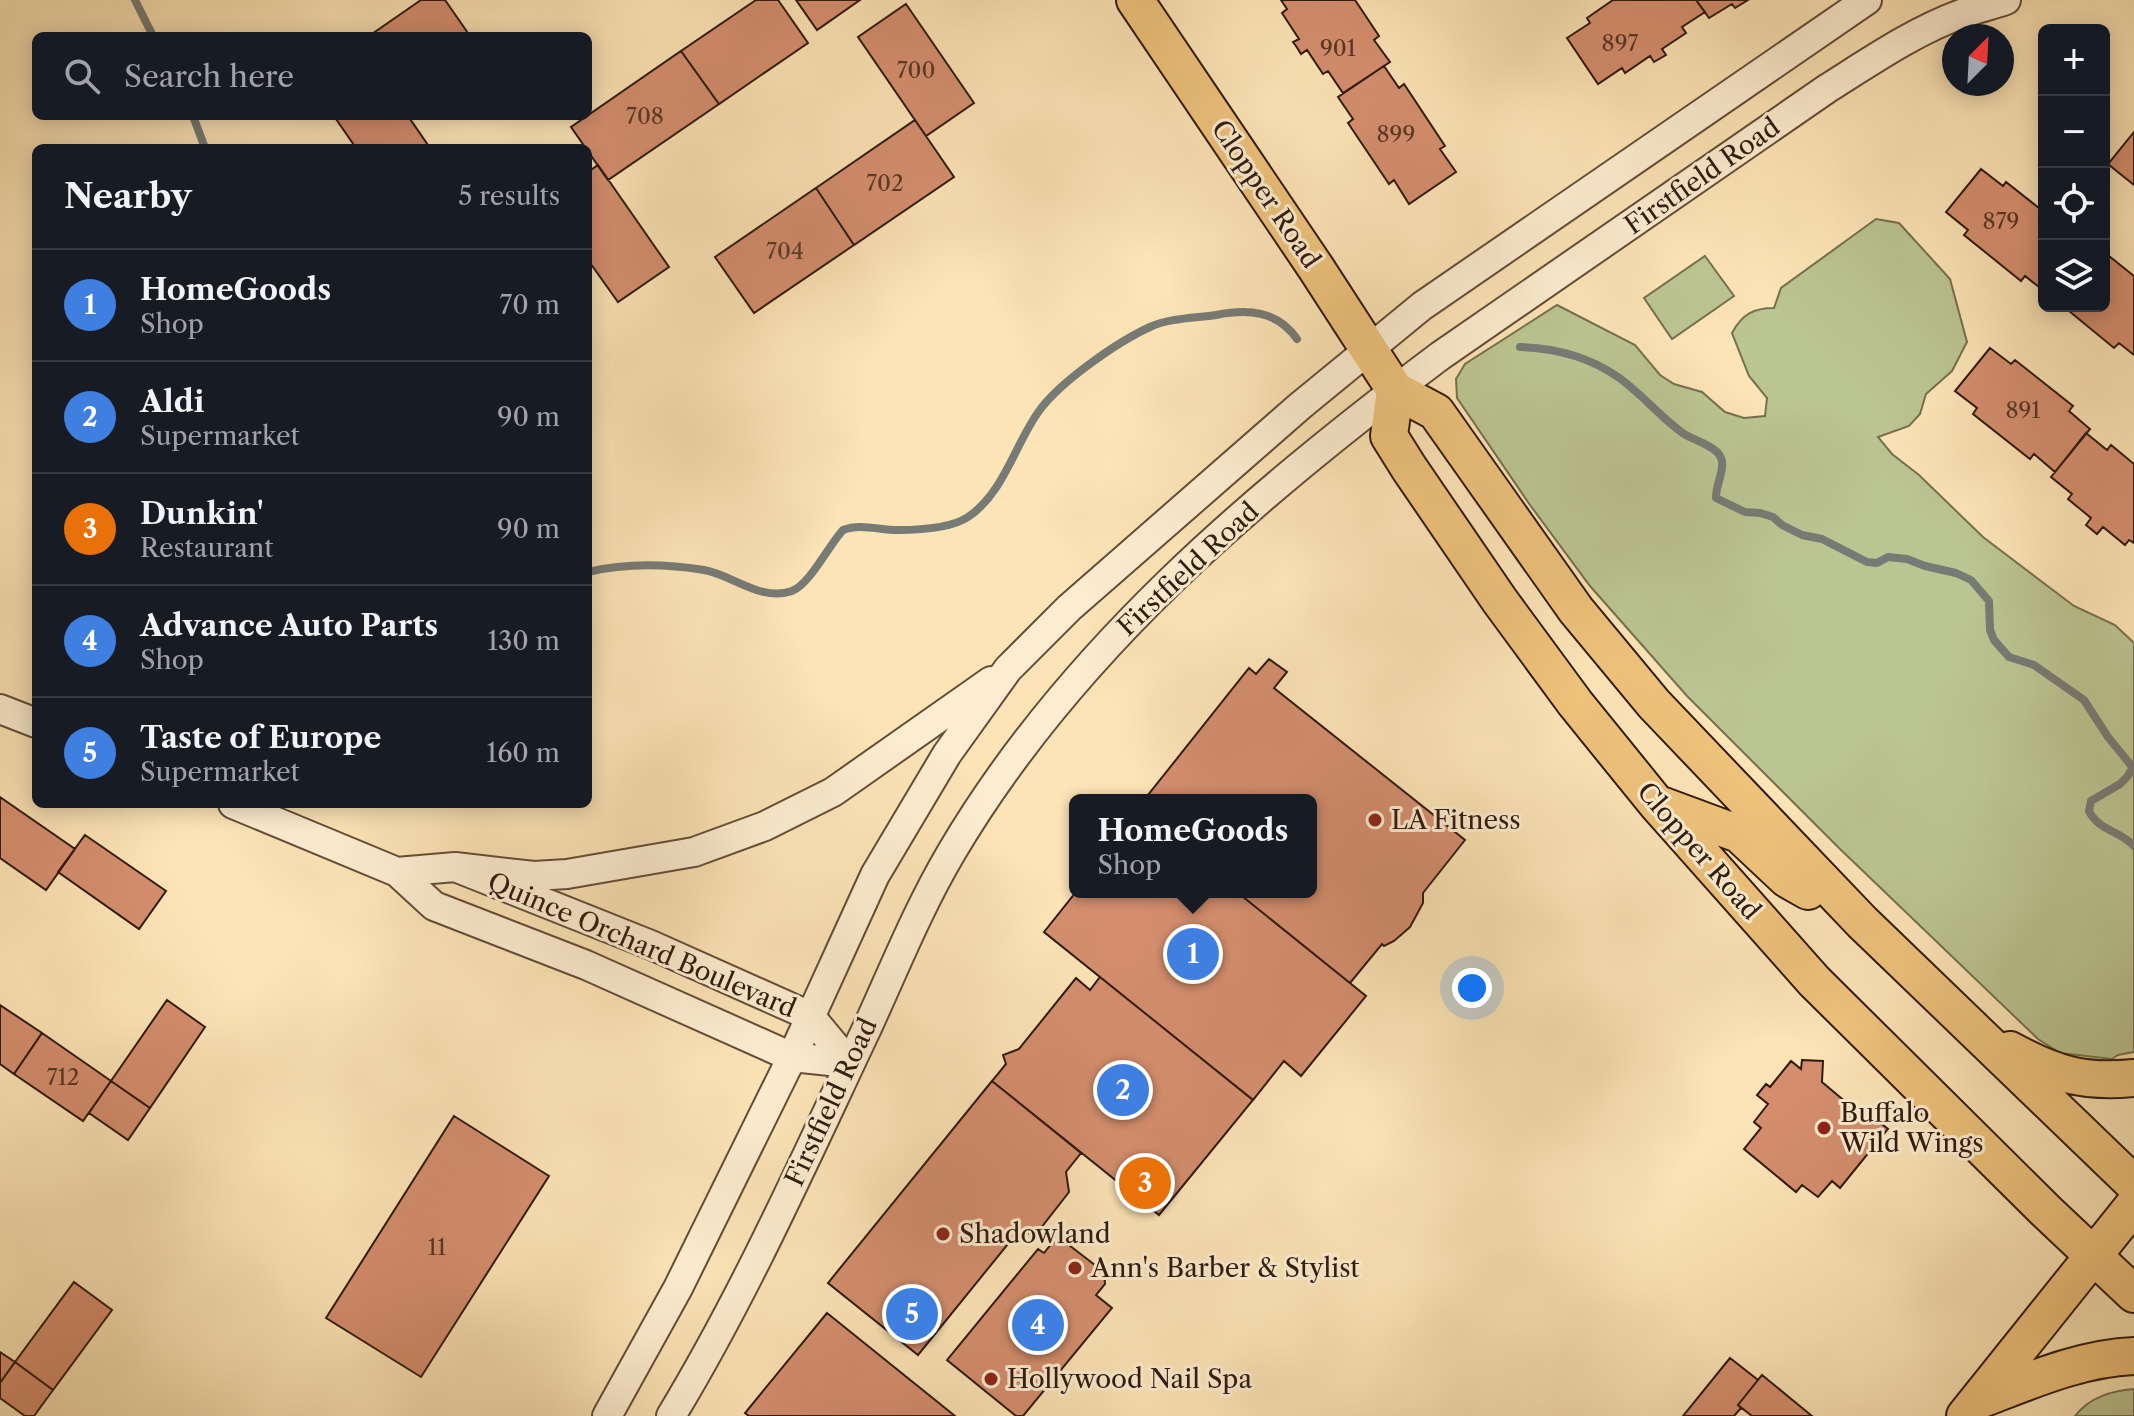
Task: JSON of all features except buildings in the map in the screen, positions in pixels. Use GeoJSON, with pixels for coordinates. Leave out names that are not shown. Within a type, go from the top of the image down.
{"type":"FeatureCollection","features":[{"type":"Feature","properties":{"kind":"main road","name":"Clopper Road"},"geometry":{"type":"LineString","coordinates":[[1135,0],[1395,390],[1436,412],[1576,610],[1654,704],[1862,922],[2134,1184]]}},
{"type":"Feature","properties":{"kind":"main road","name":"Clopper Road"},"geometry":{"type":"LineString","coordinates":[[1395,390],[1389,436],[1409,468],[1575,703],[1656,803],[1814,981],[2134,1294]]}},
{"type":"Feature","properties":{"kind":"main road"},"geometry":{"type":"LineString","coordinates":[[1656,803],[1739,834],[1787,879],[1862,922]]}},
{"type":"Feature","properties":{"kind":"main road"},"geometry":{"type":"LineString","coordinates":[[1978,1031],[2036,1064],[2065,1076],[2087,1080],[2134,1078]]}},
{"type":"Feature","properties":{"kind":"main road"},"geometry":{"type":"LineString","coordinates":[[1971,1408],[2134,1205]]}},
{"type":"Feature","properties":{"kind":"main road"},"geometry":{"type":"LineString","coordinates":[[1971,1408],[2052,1373],[2134,1356]]}},
{"type":"Feature","properties":{"kind":"street","name":"Firstfield Road"},"geometry":{"type":"LineString","coordinates":[[607,1416],[678,1288],[792,1057],[875,875],[947,754],[1008,669],[1069,608],[1368,349],[1437,295],[1867,0]]}},
{"type":"Feature","properties":{"kind":"street","name":"Firstfield Road"},"geometry":{"type":"LineString","coordinates":[[671,1416],[729,1316],[912,926],[951,854],[990,792],[1044,718],[1088,666],[1230,526],[1395,390],[1454,346],[1828,88],[1934,27],[2006,0]]}},
{"type":"Feature","properties":{"kind":"street"},"geometry":{"type":"LineString","coordinates":[[455,867],[534,876],[567,874],[694,852],[723,842],[765,826],[833,792],[1008,669]]}},
{"type":"Feature","properties":{"kind":"street"},"geometry":{"type":"LineString","coordinates":[[0,709],[32,721]]}},
{"type":"Feature","properties":{"kind":"street","name":"Quince Orchard Boulevard"},"geometry":{"type":"LineString","coordinates":[[243,808],[397,872],[434,906],[586,965],[792,1057],[849,1063]]}},
{"type":"Feature","properties":{"kind":"street","name":"Quince Orchard Boulevard"},"geometry":{"type":"LineString","coordinates":[[397,872],[455,867],[651,945],[810,1016],[849,1063]]}},
{"type":"Feature","properties":{"kind":"green space"},"geometry":{"type":"Polygon","coordinates":[[[1876,219],[1899,223],[1950,279],[1967,342],[1952,371],[1926,394],[1920,414],[1909,426],[1878,437],[1892,454],[1919,475],[1983,537],[2074,606],[2115,625],[2134,643],[2134,1052],[2112,1059],[2060,1053],[2038,1039],[1839,848],[1687,696],[1590,586],[1457,398],[1456,379],[1465,364],[1557,305],[1635,345],[1660,375],[1674,384],[1702,392],[1725,412],[1744,418],[1765,416],[1767,398],[1749,376],[1732,333],[1749,313],[1774,308],[1781,288],[1876,219]]]}},
{"type":"Feature","properties":{"kind":"green space"},"geometry":{"type":"Polygon","coordinates":[[[1705,256],[1734,296],[1672,339],[1644,298],[1705,256]]]}},
{"type":"Feature","properties":{"kind":"green space"},"geometry":{"type":"Polygon","coordinates":[[[2134,1389],[2134,1416],[2075,1416],[2087,1404],[2102,1396],[2134,1389]]]}},
{"type":"Feature","properties":{"kind":"waterway"},"geometry":{"type":"LineString","coordinates":[[135,0],[151,32]]}},
{"type":"Feature","properties":{"kind":"waterway"},"geometry":{"type":"LineString","coordinates":[[194,120],[204,144]]}},
{"type":"Feature","properties":{"kind":"waterway"},"geometry":{"type":"LineString","coordinates":[[592,571],[646,565],[675,567],[715,573],[758,591],[792,591],[812,573],[843,530],[863,527],[924,529],[952,524],[968,517],[1000,482],[1031,424],[1048,400],[1090,364],[1150,327],[1182,319],[1250,312],[1280,322],[1297,339]]}},
{"type":"Feature","properties":{"kind":"waterway"},"geometry":{"type":"LineString","coordinates":[[1520,347],[1559,351],[1607,370],[1684,434],[1714,449],[1722,460],[1716,498],[1745,512],[1773,517],[1802,535],[1822,539],[1867,562],[1877,563],[1888,557],[1907,559],[1971,580],[1989,601],[1990,630],[1994,640],[2009,657],[2034,665],[2084,700],[2130,764],[2132,768],[2128,776],[2091,801],[2089,811],[2098,822],[2134,846]]}},
{"type":"Feature","properties":{"kind":"place","name":"LA Fitness"},"geometry":{"type":"Point","coordinates":[1375,820]}},
{"type":"Feature","properties":{"kind":"place","name":"HomeGoods"},"geometry":{"type":"Point","coordinates":[1193,954]}},
{"type":"Feature","properties":{"kind":"place","name":"Aldi"},"geometry":{"type":"Point","coordinates":[1123,1090]}},
{"type":"Feature","properties":{"kind":"place","name":"Buffalo Wild Wings"},"geometry":{"type":"Point","coordinates":[1824,1128]}},
{"type":"Feature","properties":{"kind":"place","name":"Dunkin'"},"geometry":{"type":"Point","coordinates":[1145,1183]}},
{"type":"Feature","properties":{"kind":"place","name":"Shadowland"},"geometry":{"type":"Point","coordinates":[943,1234]}},
{"type":"Feature","properties":{"kind":"place","name":"Ann's Barber & Stylist"},"geometry":{"type":"Point","coordinates":[1075,1268]}},
{"type":"Feature","properties":{"kind":"place","name":"Taste of Europe"},"geometry":{"type":"Point","coordinates":[912,1314]}},
{"type":"Feature","properties":{"kind":"place","name":"Advance Auto Parts"},"geometry":{"type":"Point","coordinates":[1038,1325]}},
{"type":"Feature","properties":{"kind":"place","name":"Hollywood Nail Spa"},"geometry":{"type":"Point","coordinates":[991,1379]}}]}
